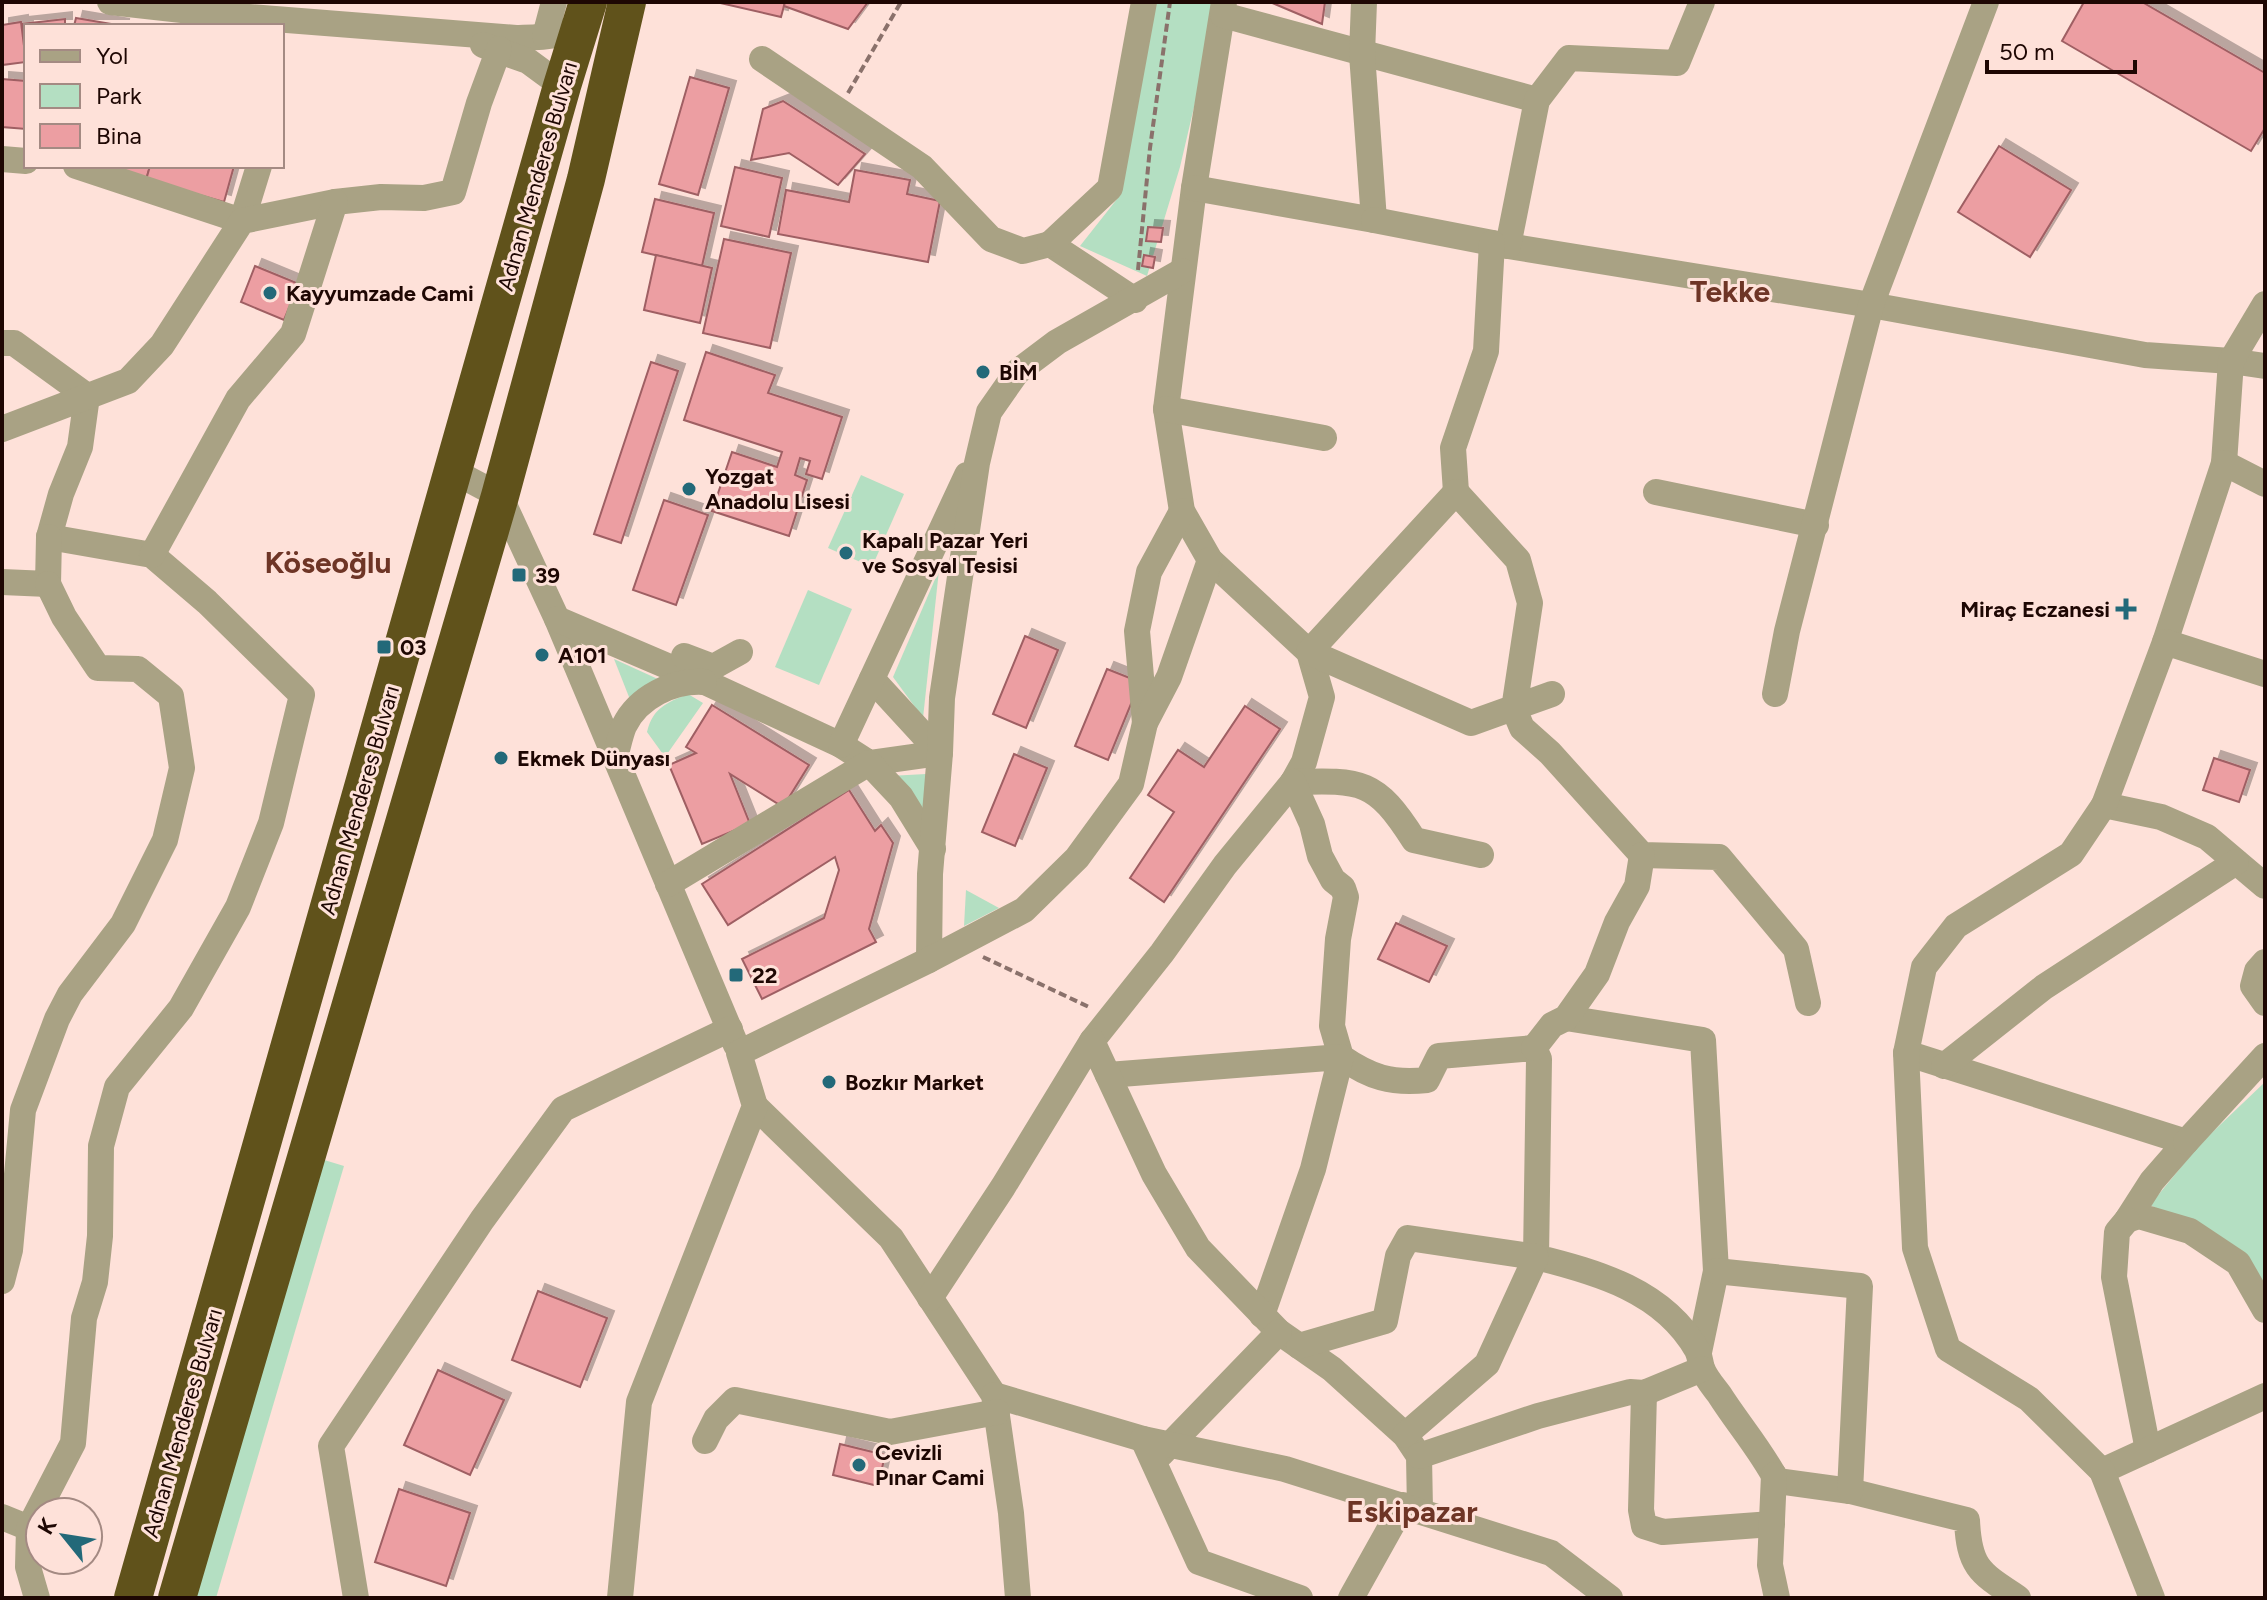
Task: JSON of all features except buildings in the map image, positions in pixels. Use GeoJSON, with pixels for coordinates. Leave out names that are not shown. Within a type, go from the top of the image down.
{"type":"FeatureCollection","features":[{"type":"Feature","properties":{"kind":"highway","name":"Adnan Menderes Bulvarı"},"geometry":{"type":"LineString","coordinates":[[177,1598],[500,496],[586,179],[630,2]]}},
{"type":"Feature","properties":{"kind":"highway","name":"Adnan Menderes Bulvarı"},"geometry":{"type":"LineString","coordinates":[[133,1598],[562,86],[576,11]]}},
{"type":"Feature","properties":{"kind":"street"},"geometry":{"type":"LineString","coordinates":[[110,2],[237,21],[516,38],[545,36],[576,11]]}},
{"type":"Feature","properties":{"kind":"street"},"geometry":{"type":"LineString","coordinates":[[762,59],[922,167],[991,239],[1023,251],[1050,244],[1110,188],[1144,2]]}},
{"type":"Feature","properties":{"kind":"street"},"geometry":{"type":"LineString","coordinates":[[1364,2],[1362,54],[1374,220]]}},
{"type":"Feature","properties":{"kind":"street"},"geometry":{"type":"LineString","coordinates":[[1702,2],[1677,63],[1569,58],[1537,100],[1500,245],[1486,351],[1453,448],[1456,492],[1518,560],[1530,603],[1514,709],[1522,728],[1550,753],[1642,855],[1719,857],[1796,949],[1808,1003]]}},
{"type":"Feature","properties":{"kind":"street"},"geometry":{"type":"LineString","coordinates":[[1775,694],[1787,631],[1871,305],[1986,2]]}},
{"type":"Feature","properties":{"kind":"street"},"geometry":{"type":"LineString","coordinates":[[1537,100],[1362,54],[1224,9],[1194,188],[1166,409],[1182,511],[1210,560],[1309,652],[1471,723],[1552,694]]}},
{"type":"Feature","properties":{"kind":"street"},"geometry":{"type":"LineString","coordinates":[[424,31],[499,49],[528,61],[562,86]]}},
{"type":"Feature","properties":{"kind":"street"},"geometry":{"type":"LineString","coordinates":[[82,168],[242,221],[335,202],[381,197],[424,198],[453,192],[479,103],[499,49]]}},
{"type":"Feature","properties":{"kind":"street"},"geometry":{"type":"LineString","coordinates":[[2,159],[24,161]]}},
{"type":"Feature","properties":{"kind":"street"},"geometry":{"type":"LineString","coordinates":[[2,429],[128,381],[162,345],[242,221],[258,168]]}},
{"type":"Feature","properties":{"kind":"street"},"geometry":{"type":"LineString","coordinates":[[1194,188],[1500,245],[1871,305],[2145,355],[2265,366]]}},
{"type":"Feature","properties":{"kind":"street"},"geometry":{"type":"LineString","coordinates":[[152,555],[238,399],[293,334],[335,202]]}},
{"type":"Feature","properties":{"kind":"street"},"geometry":{"type":"LineString","coordinates":[[1050,244],[1135,300]]}},
{"type":"Feature","properties":{"kind":"street"},"geometry":{"type":"LineString","coordinates":[[929,960],[942,698],[989,412],[1017,372],[1057,342],[1182,271]]}},
{"type":"Feature","properties":{"kind":"street"},"geometry":{"type":"LineString","coordinates":[[2152,1598],[2102,1471],[2029,1399],[1948,1349],[1915,1248],[1906,1053],[1924,967],[1956,926],[2071,854],[2104,805],[2165,642],[2224,463],[2231,361],[2265,304]]}},
{"type":"Feature","properties":{"kind":"street"},"geometry":{"type":"LineString","coordinates":[[2,343],[14,343],[87,396]]}},
{"type":"Feature","properties":{"kind":"street"},"geometry":{"type":"LineString","coordinates":[[2,1281],[10,1250],[8,1207],[23,1110],[57,1019],[70,994],[123,924],[165,840],[182,768],[171,696],[138,669],[98,668],[64,617],[48,584],[49,537],[61,494],[80,447],[87,396]]}},
{"type":"Feature","properties":{"kind":"street"},"geometry":{"type":"LineString","coordinates":[[1166,409],[1324,438]]}},
{"type":"Feature","properties":{"kind":"street"},"geometry":{"type":"LineString","coordinates":[[841,745],[982,442]]}},
{"type":"Feature","properties":{"kind":"street"},"geometry":{"type":"LineString","coordinates":[[2224,463],[2265,484]]}},
{"type":"Feature","properties":{"kind":"street"},"geometry":{"type":"LineString","coordinates":[[453,471],[500,496],[557,619],[735,1041],[755,1106],[891,1238],[996,1403],[1011,1513],[1018,1598]]}},
{"type":"Feature","properties":{"kind":"street"},"geometry":{"type":"LineString","coordinates":[[1309,652],[1456,492]]}},
{"type":"Feature","properties":{"kind":"street"},"geometry":{"type":"LineString","coordinates":[[1656,492],[1816,525]]}},
{"type":"Feature","properties":{"kind":"street"},"geometry":{"type":"LineString","coordinates":[[1145,723],[1137,631],[1149,572],[1182,511]]}},
{"type":"Feature","properties":{"kind":"street"},"geometry":{"type":"LineString","coordinates":[[46,1496],[73,1443],[84,1318],[95,1282],[100,1236],[101,1146],[117,1087],[181,1008],[238,907],[271,823],[302,695],[207,602],[152,555],[49,537]]}},
{"type":"Feature","properties":{"kind":"street"},"geometry":{"type":"LineString","coordinates":[[356,1598],[331,1446],[482,1220],[563,1109],[929,960],[1024,910],[1077,858],[1131,784],[1145,723],[1169,677],[1210,560]]}},
{"type":"Feature","properties":{"kind":"street"},"geometry":{"type":"LineString","coordinates":[[2,582],[48,584]]}},
{"type":"Feature","properties":{"kind":"street"},"geometry":{"type":"LineString","coordinates":[[557,619],[841,745],[869,763],[901,797],[933,849]]}},
{"type":"Feature","properties":{"kind":"street"},"geometry":{"type":"LineString","coordinates":[[600,637],[630,635],[713,667],[740,652]]}},
{"type":"Feature","properties":{"kind":"street"},"geometry":{"type":"LineString","coordinates":[[2165,642],[2265,674]]}},
{"type":"Feature","properties":{"kind":"street"},"geometry":{"type":"LineString","coordinates":[[930,1298],[1109,1016],[1162,953],[1225,865],[1293,782],[1304,762],[1322,697],[1309,652]]}},
{"type":"Feature","properties":{"kind":"street"},"geometry":{"type":"LineString","coordinates":[[872,679],[940,753]]}},
{"type":"Feature","properties":{"kind":"street"},"geometry":{"type":"LineString","coordinates":[[615,757],[625,725],[640,706],[665,688],[689,681],[707,683]]}},
{"type":"Feature","properties":{"kind":"street"},"geometry":{"type":"LineString","coordinates":[[668,884],[869,763],[940,753]]}},
{"type":"Feature","properties":{"kind":"street"},"geometry":{"type":"LineString","coordinates":[[1293,782],[1355,783],[1380,795],[1414,840],[1481,855]]}},
{"type":"Feature","properties":{"kind":"street"},"geometry":{"type":"LineString","coordinates":[[1155,1449],[1280,1331],[1313,1169],[1341,1057],[1332,1026],[1338,939],[1346,897],[1320,856],[1312,824],[1293,782]]}},
{"type":"Feature","properties":{"kind":"street"},"geometry":{"type":"LineString","coordinates":[[2104,805],[2161,817],[2207,837],[2265,886]]}},
{"type":"Feature","properties":{"kind":"street"},"geometry":{"type":"LineString","coordinates":[[1108,1075],[1341,1057],[1388,1081],[1411,1082],[1427,1080],[1439,1056],[1534,1048],[1552,1025],[1566,1018],[1597,974],[1617,922],[1637,886],[1642,855]]}},
{"type":"Feature","properties":{"kind":"street"},"geometry":{"type":"LineString","coordinates":[[1944,1066],[2044,987],[2236,862]]}},
{"type":"Feature","properties":{"kind":"street"},"geometry":{"type":"LineString","coordinates":[[2265,962],[2257,971],[2253,986],[2265,1003]]}},
{"type":"Feature","properties":{"kind":"street"},"geometry":{"type":"LineString","coordinates":[[1566,1018],[1703,1040],[1716,1271],[1701,1360]]}},
{"type":"Feature","properties":{"kind":"street"},"geometry":{"type":"LineString","coordinates":[[1092,1041],[1154,1174],[1198,1248],[1280,1331],[1332,1369],[1412,1446]]}},
{"type":"Feature","properties":{"kind":"street"},"geometry":{"type":"LineString","coordinates":[[1351,1598],[1412,1508],[1412,1446],[1487,1364],[1536,1257],[1539,1059],[1534,1048]]}},
{"type":"Feature","properties":{"kind":"street"},"geometry":{"type":"LineString","coordinates":[[1906,1053],[2186,1142]]}},
{"type":"Feature","properties":{"kind":"street"},"geometry":{"type":"LineString","coordinates":[[2148,1450],[2114,1277],[2117,1232],[2152,1181],[2265,1056]]}},
{"type":"Feature","properties":{"kind":"street"},"geometry":{"type":"LineString","coordinates":[[620,1598],[639,1402],[755,1106]]}},
{"type":"Feature","properties":{"kind":"street"},"geometry":{"type":"LineString","coordinates":[[2127,1220],[2139,1216],[2190,1231],[2238,1263],[2265,1310]]}},
{"type":"Feature","properties":{"kind":"street"},"geometry":{"type":"LineString","coordinates":[[1280,1331],[1385,1321],[1398,1256],[1408,1238],[1536,1257],[1604,1275],[1657,1303],[1677,1321],[1732,1415],[1753,1439],[1777,1481],[1850,1491],[1967,1520],[1968,1550],[1982,1574],[2018,1598]]}},
{"type":"Feature","properties":{"kind":"street"},"geometry":{"type":"LineString","coordinates":[[1716,1271],[1860,1286],[1850,1491]]}},
{"type":"Feature","properties":{"kind":"street"},"geometry":{"type":"LineString","coordinates":[[1412,1446],[1630,1392],[1644,1393],[1701,1360]]}},
{"type":"Feature","properties":{"kind":"street"},"geometry":{"type":"LineString","coordinates":[[1644,1393],[1641,1510],[1644,1526],[1663,1532],[1772,1524]]}},
{"type":"Feature","properties":{"kind":"street"},"geometry":{"type":"LineString","coordinates":[[2102,1471],[2265,1396]]}},
{"type":"Feature","properties":{"kind":"street"},"geometry":{"type":"LineString","coordinates":[[705,1441],[716,1419],[735,1400],[890,1432],[996,1403],[1155,1449],[1285,1469],[1412,1508],[1551,1553],[1610,1598]]}},
{"type":"Feature","properties":{"kind":"street"},"geometry":{"type":"LineString","coordinates":[[1155,1449],[1199,1562],[1300,1598]]}},
{"type":"Feature","properties":{"kind":"street"},"geometry":{"type":"LineString","coordinates":[[1774,1475],[1770,1565],[1777,1598]]}},
{"type":"Feature","properties":{"kind":"street"},"geometry":{"type":"LineString","coordinates":[[2,1517],[24,1526]]}},
{"type":"Feature","properties":{"kind":"street"},"geometry":{"type":"LineString","coordinates":[[31,1576],[37,1598]]}},
{"type":"Feature","properties":{"kind":"path"},"geometry":{"type":"LineString","coordinates":[[838,110],[901,2]]}},
{"type":"Feature","properties":{"kind":"path"},"geometry":{"type":"LineString","coordinates":[[1135,300],[1150,148],[1170,2]]}},
{"type":"Feature","properties":{"kind":"path"},"geometry":{"type":"LineString","coordinates":[[955,944],[1109,1016]]}},
{"type":"Feature","properties":{"kind":"green space"},"geometry":{"type":"Polygon","coordinates":[[[1150,2],[1214,2],[1180,167],[1147,276],[1080,246],[1121,194],[1150,2]]]}},
{"type":"Feature","properties":{"kind":"green space"},"geometry":{"type":"Polygon","coordinates":[[[861,475],[904,494],[872,567],[828,548],[861,475]]]}},
{"type":"Feature","properties":{"kind":"green space"},"geometry":{"type":"Polygon","coordinates":[[[939,570],[923,718],[893,677],[939,570]]]}},
{"type":"Feature","properties":{"kind":"green space"},"geometry":{"type":"Polygon","coordinates":[[[808,590],[852,609],[819,685],[775,667],[808,590]]]}},
{"type":"Feature","properties":{"kind":"green space"},"geometry":{"type":"Polygon","coordinates":[[[614,659],[660,680],[631,702],[614,659]]]}},
{"type":"Feature","properties":{"kind":"green space"},"geometry":{"type":"Polygon","coordinates":[[[688,694],[703,703],[665,757],[647,732],[653,717],[662,707],[688,694]]]}},
{"type":"Feature","properties":{"kind":"green space"},"geometry":{"type":"Polygon","coordinates":[[[926,774],[925,816],[889,776],[926,774]]]}},
{"type":"Feature","properties":{"kind":"green space"},"geometry":{"type":"Polygon","coordinates":[[[966,890],[999,908],[964,926],[966,890]]]}},
{"type":"Feature","properties":{"kind":"green space"},"geometry":{"type":"Polygon","coordinates":[[[2265,1082],[2265,1291],[2214,1238],[2150,1205],[2200,1144],[2265,1082]]]}},
{"type":"Feature","properties":{"kind":"green space"},"geometry":{"type":"Polygon","coordinates":[[[321,1159],[344,1166],[216,1598],[192,1598],[321,1159]]]}},
{"type":"Feature","properties":{"kind":"place","name":"Kayyumzade Cami"},"geometry":{"type":"Point","coordinates":[270,293]}},
{"type":"Feature","properties":{"kind":"place","name":"BİM"},"geometry":{"type":"Point","coordinates":[983,372]}},
{"type":"Feature","properties":{"kind":"place","name":"Yozgat Anadolu Lisesi"},"geometry":{"type":"Point","coordinates":[689,489]}},
{"type":"Feature","properties":{"kind":"place","name":"Kapalı Pazar Yeri ve Sosyal Tesisi"},"geometry":{"type":"Point","coordinates":[846,553]}},
{"type":"Feature","properties":{"kind":"place","name":"39"},"geometry":{"type":"Point","coordinates":[519,575]}},
{"type":"Feature","properties":{"kind":"place","name":"Miraç Eczanesi"},"geometry":{"type":"Point","coordinates":[2126,609]}},
{"type":"Feature","properties":{"kind":"place","name":"03"},"geometry":{"type":"Point","coordinates":[384,647]}},
{"type":"Feature","properties":{"kind":"place","name":"A101"},"geometry":{"type":"Point","coordinates":[542,655]}},
{"type":"Feature","properties":{"kind":"place","name":"Ekmek Dünyası"},"geometry":{"type":"Point","coordinates":[501,758]}},
{"type":"Feature","properties":{"kind":"place","name":"22"},"geometry":{"type":"Point","coordinates":[736,975]}},
{"type":"Feature","properties":{"kind":"place","name":"Bozkır Market"},"geometry":{"type":"Point","coordinates":[829,1082]}},
{"type":"Feature","properties":{"kind":"place","name":"Cevizli Pınar Cami"},"geometry":{"type":"Point","coordinates":[859,1465]}},
{"type":"Feature","properties":{"kind":"district","name":"Tekke"},"geometry":{"type":"Point","coordinates":[1730,292]}},
{"type":"Feature","properties":{"kind":"district","name":"Köseoğlu"},"geometry":{"type":"Point","coordinates":[328,563]}},
{"type":"Feature","properties":{"kind":"district","name":"Eskipazar"},"geometry":{"type":"Point","coordinates":[1412,1512]}}]}
